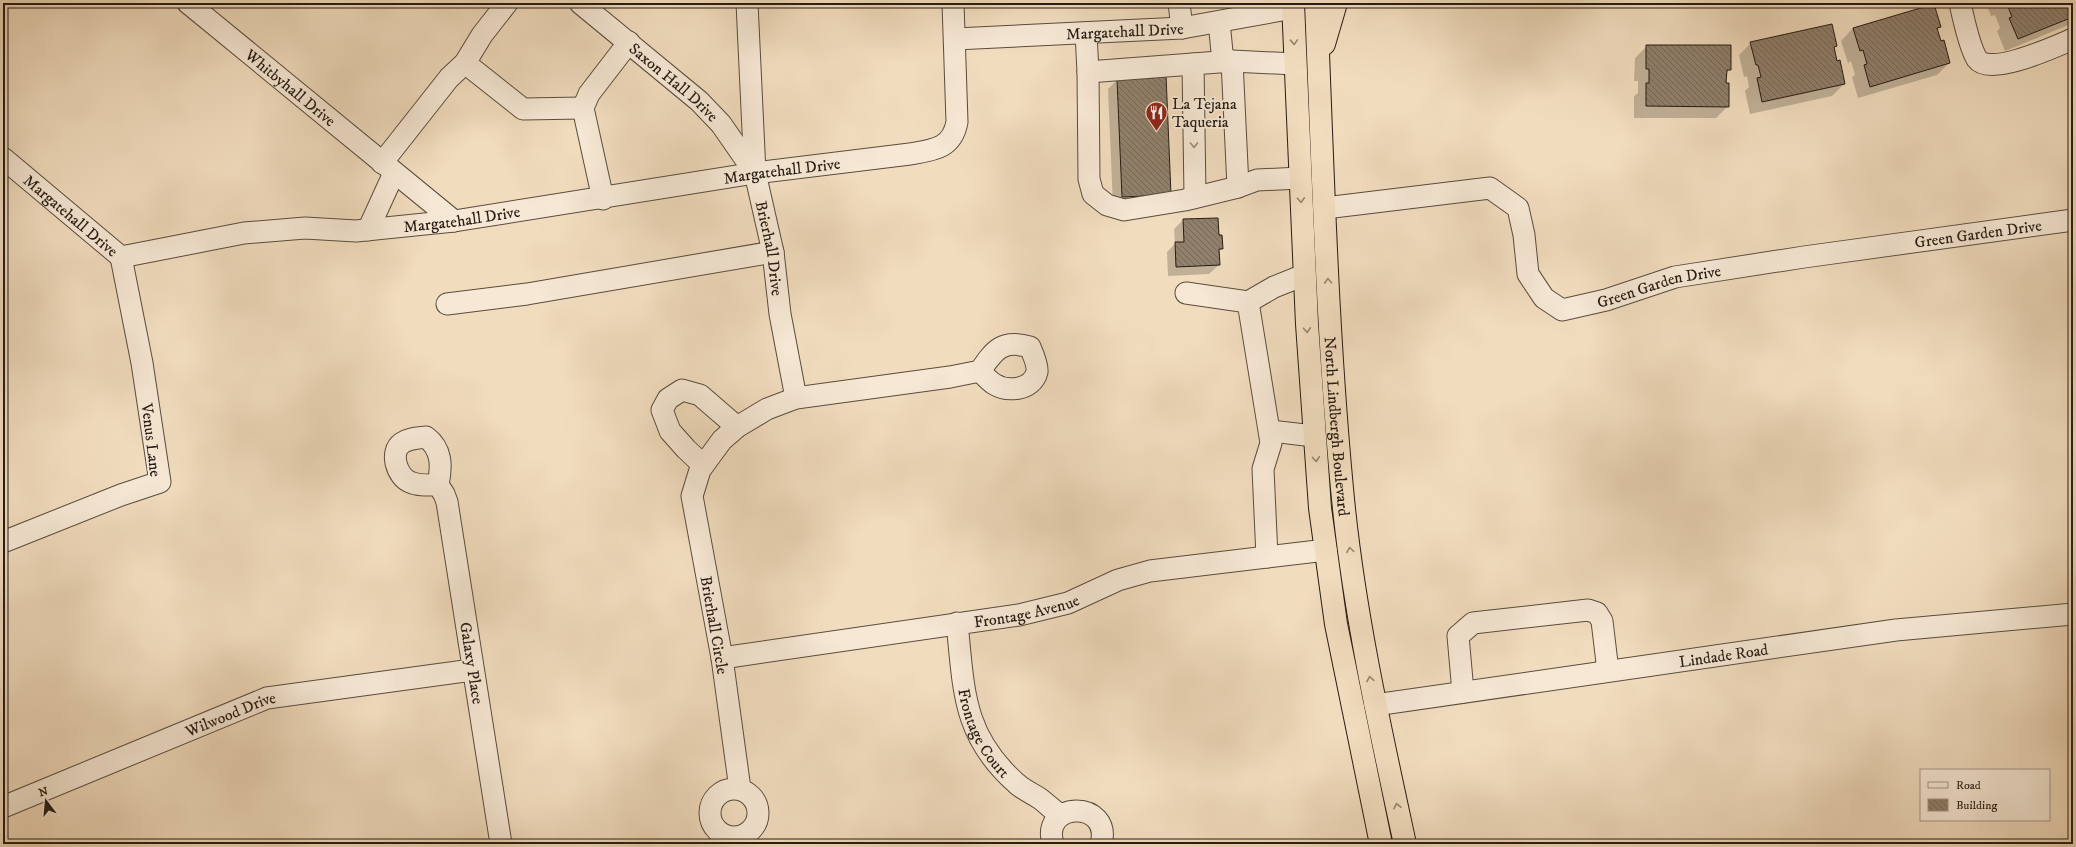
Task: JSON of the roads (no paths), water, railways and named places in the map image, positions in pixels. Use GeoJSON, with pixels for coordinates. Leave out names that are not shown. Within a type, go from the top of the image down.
{"type":"FeatureCollection","features":[{"type":"Feature","properties":{"kind":"highway","name":"North Lindbergh Boulevard"},"geometry":{"type":"LineString","coordinates":[[1316,3],[1333,374],[1344,511],[1362,641],[1405,844]]}},
{"type":"Feature","properties":{"kind":"highway"},"geometry":{"type":"LineString","coordinates":[[1319,62],[1336,3]]}},
{"type":"Feature","properties":{"kind":"highway","name":"North Lindbergh Boulevard"},"geometry":{"type":"LineString","coordinates":[[1293,5],[1304,274],[1314,436],[1326,550],[1344,667],[1381,844]]}},
{"type":"Feature","properties":{"kind":"street","name":"Whitbyhall Drive"},"geometry":{"type":"LineString","coordinates":[[188,3],[454,222]]}},
{"type":"Feature","properties":{"kind":"street"},"geometry":{"type":"LineString","coordinates":[[368,230],[388,168],[449,78],[465,63],[482,35],[507,3]]}},
{"type":"Feature","properties":{"kind":"street","name":"Saxon Hall Drive"},"geometry":{"type":"LineString","coordinates":[[580,3],[699,101],[721,124],[755,173]]}},
{"type":"Feature","properties":{"kind":"street","name":"Brierhall Drive"},"geometry":{"type":"LineString","coordinates":[[747,3],[755,173],[773,252],[780,314],[796,398]]}},
{"type":"Feature","properties":{"kind":"street"},"geometry":{"type":"LineString","coordinates":[[953,3],[955,39]]}},
{"type":"Feature","properties":{"kind":"street"},"geometry":{"type":"LineString","coordinates":[[1179,3],[1182,28]]}},
{"type":"Feature","properties":{"kind":"street"},"geometry":{"type":"LineString","coordinates":[[1960,3],[1977,60],[1989,66],[2016,61],[2073,39]]}},
{"type":"Feature","properties":{"kind":"street","name":"Margatehall Drive"},"geometry":{"type":"LineString","coordinates":[[3,158],[121,256],[244,233],[305,228],[368,230],[454,222],[603,199],[755,173],[933,150],[951,140],[957,122],[955,39],[1182,28],[1219,22],[1293,5]]}},
{"type":"Feature","properties":{"kind":"street"},"geometry":{"type":"LineString","coordinates":[[1219,22],[1227,62],[1238,187]]}},
{"type":"Feature","properties":{"kind":"street"},"geometry":{"type":"LineString","coordinates":[[1086,33],[1089,179],[1093,194],[1107,205],[1124,210],[1238,187],[1257,180],[1300,178]]}},
{"type":"Feature","properties":{"kind":"street"},"geometry":{"type":"LineString","coordinates":[[603,199],[583,108],[589,94],[629,42]]}},
{"type":"Feature","properties":{"kind":"street"},"geometry":{"type":"LineString","coordinates":[[1088,72],[1227,62],[1295,64]]}},
{"type":"Feature","properties":{"kind":"street"},"geometry":{"type":"LineString","coordinates":[[465,63],[523,109],[583,108]]}},
{"type":"Feature","properties":{"kind":"street"},"geometry":{"type":"LineString","coordinates":[[1193,64],[1195,196]]}},
{"type":"Feature","properties":{"kind":"street","name":"Green Garden Drive"},"geometry":{"type":"LineString","coordinates":[[1325,208],[1490,188],[1518,208],[1524,235],[1528,274],[1544,298],[1562,310],[1606,300],[1675,277],[1804,257],[2073,220]]}},
{"type":"Feature","properties":{"kind":"street"},"geometry":{"type":"LineString","coordinates":[[447,304],[527,294],[773,252]]}},
{"type":"Feature","properties":{"kind":"street","name":"Venus Lane"},"geometry":{"type":"LineString","coordinates":[[3,542],[121,495],[160,482],[142,363],[121,256]]}},
{"type":"Feature","properties":{"kind":"street"},"geometry":{"type":"LineString","coordinates":[[1186,294],[1248,302],[1274,287],[1304,274]]}},
{"type":"Feature","properties":{"kind":"street"},"geometry":{"type":"LineString","coordinates":[[1248,302],[1271,443],[1263,469],[1267,557]]}},
{"type":"Feature","properties":{"kind":"street","name":"Brierhall Circle"},"geometry":{"type":"LineString","coordinates":[[740,789],[722,658],[692,496],[700,470],[722,440],[738,427],[767,409],[796,398],[950,377],[980,371]]}},
{"type":"Feature","properties":{"kind":"street"},"geometry":{"type":"LineString","coordinates":[[703,465],[670,431],[662,410],[668,399],[682,390],[700,395],[738,427]]}},
{"type":"Feature","properties":{"kind":"street"},"geometry":{"type":"LineString","coordinates":[[1270,431],[1314,436]]}},
{"type":"Feature","properties":{"kind":"street","name":"Galaxy Place"},"geometry":{"type":"LineString","coordinates":[[438,485],[447,502],[472,670],[501,844]]}},
{"type":"Feature","properties":{"kind":"street","name":"Frontage Avenue"},"geometry":{"type":"LineString","coordinates":[[722,658],[1019,615],[1068,603],[1118,580],[1150,571],[1326,550]]}},
{"type":"Feature","properties":{"kind":"street"},"geometry":{"type":"LineString","coordinates":[[1463,692],[1458,636],[1473,623],[1588,610],[1597,613],[1602,621],[1608,671]]}},
{"type":"Feature","properties":{"kind":"street","name":"Lindade Road"},"geometry":{"type":"LineString","coordinates":[[1375,705],[1896,630],[2073,614]]}},
{"type":"Feature","properties":{"kind":"street","name":"Frontage Court"},"geometry":{"type":"LineString","coordinates":[[957,623],[965,701],[980,740],[1000,768],[1018,785],[1060,815]]}},
{"type":"Feature","properties":{"kind":"street","name":"Wilwood Drive"},"geometry":{"type":"LineString","coordinates":[[3,807],[267,698],[472,670]]}},
{"type":"Feature","properties":{"kind":"street"},"geometry":{"type":"LineString","coordinates":[[1053,844],[1051,837],[1053,824],[1060,815],[1069,811],[1081,810],[1092,815],[1101,828],[1101,844]]}},
{"type":"Feature","properties":{"kind":"place","name":"La Tejana Taqueria"},"geometry":{"type":"Point","coordinates":[1157,132]}}]}
